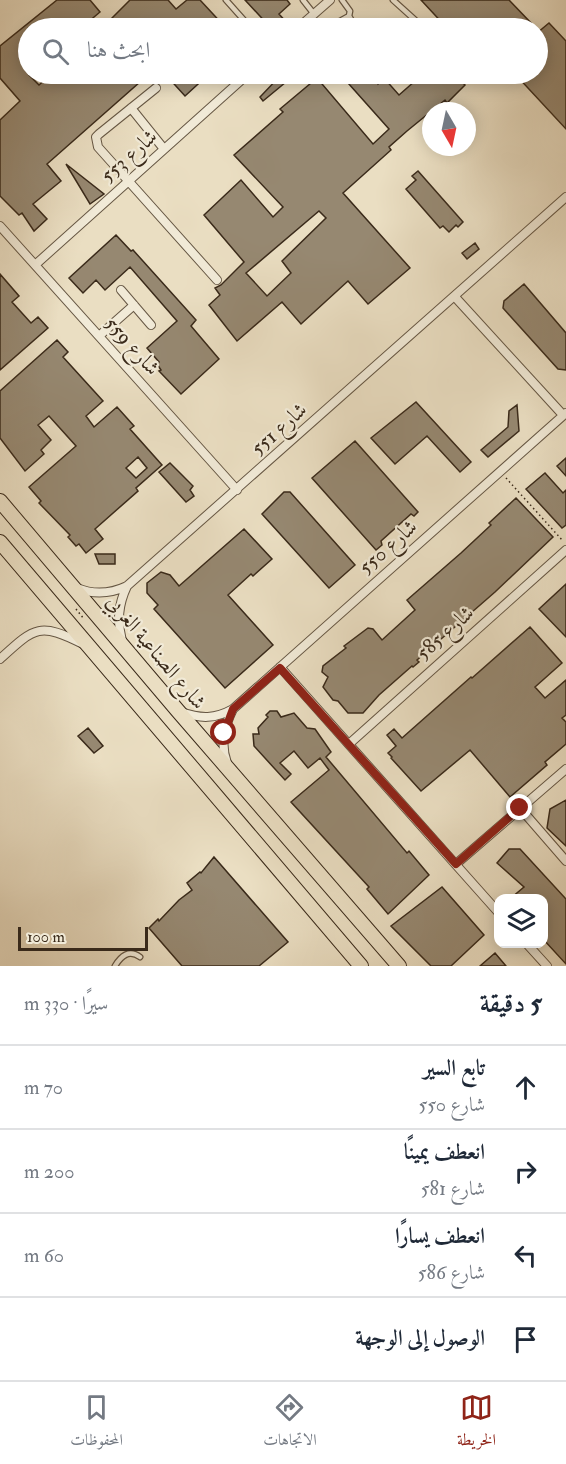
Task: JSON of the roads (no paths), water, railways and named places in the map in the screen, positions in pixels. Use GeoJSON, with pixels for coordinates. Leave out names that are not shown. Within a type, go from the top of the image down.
{"type":"FeatureCollection","features":[{"type":"Feature","properties":{"kind":"main road","name":"شارع الصناعية الغربي"},"geometry":{"type":"LineString","coordinates":[[0,501],[74,586],[125,650],[399,966]]}},
{"type":"Feature","properties":{"kind":"main road"},"geometry":{"type":"LineString","coordinates":[[0,542],[361,966]]}},
{"type":"Feature","properties":{"kind":"street"},"geometry":{"type":"LineString","coordinates":[[309,18],[330,0]]}},
{"type":"Feature","properties":{"kind":"street","name":"شارع 553"},"geometry":{"type":"LineString","coordinates":[[35,265],[237,84]]}},
{"type":"Feature","properties":{"kind":"street"},"geometry":{"type":"LineString","coordinates":[[156,88],[96,137],[98,147],[105,159],[129,181],[217,280]]}},
{"type":"Feature","properties":{"kind":"street"},"geometry":{"type":"LineString","coordinates":[[131,108],[164,149]]}},
{"type":"Feature","properties":{"kind":"street","name":"شارع 551"},"geometry":{"type":"LineString","coordinates":[[74,586],[95,593],[106,593],[127,586],[566,197]]}},
{"type":"Feature","properties":{"kind":"street","name":"شارع 559"},"geometry":{"type":"LineString","coordinates":[[0,226],[237,490]]}},
{"type":"Feature","properties":{"kind":"street"},"geometry":{"type":"LineString","coordinates":[[121,290],[151,325]]}},
{"type":"Feature","properties":{"kind":"street"},"geometry":{"type":"LineString","coordinates":[[455,297],[565,414]]}},
{"type":"Feature","properties":{"kind":"street"},"geometry":{"type":"LineString","coordinates":[[99,336],[134,305]]}},
{"type":"Feature","properties":{"kind":"street","name":"شارع 550"},"geometry":{"type":"LineString","coordinates":[[178,711],[201,718],[212,718],[233,709],[565,414]]}},
{"type":"Feature","properties":{"kind":"street","name":"شارع 585"},"geometry":{"type":"LineString","coordinates":[[349,744],[566,550]]}},
{"type":"Feature","properties":{"kind":"street"},"geometry":{"type":"LineString","coordinates":[[125,650],[118,625],[118,611],[127,586]]}},
{"type":"Feature","properties":{"kind":"street"},"geometry":{"type":"LineString","coordinates":[[0,659],[29,634],[40,630],[61,633],[90,648]]}},
{"type":"Feature","properties":{"kind":"street"},"geometry":{"type":"LineString","coordinates":[[280,668],[494,907]]}},
{"type":"Feature","properties":{"kind":"street"},"geometry":{"type":"LineString","coordinates":[[231,772],[223,746],[224,733],[233,709]]}},
{"type":"Feature","properties":{"kind":"street"},"geometry":{"type":"LineString","coordinates":[[456,864],[566,769]]}},
{"type":"Feature","properties":{"kind":"street"},"geometry":{"type":"LineString","coordinates":[[520,808],[566,861]]}},
{"type":"Feature","properties":{"kind":"street"},"geometry":{"type":"LineString","coordinates":[[531,948],[547,966]]}},
{"type":"Feature","properties":{"kind":"lane"},"geometry":{"type":"LineString","coordinates":[[226,0],[242,18]]}},
{"type":"Feature","properties":{"kind":"lane"},"geometry":{"type":"LineString","coordinates":[[303,0],[314,14]]}},
{"type":"Feature","properties":{"kind":"lane"},"geometry":{"type":"LineString","coordinates":[[342,0],[350,11],[350,16],[346,18]]}},
{"type":"Feature","properties":{"kind":"lane"},"geometry":{"type":"LineString","coordinates":[[393,0],[413,18]]}},
{"type":"Feature","properties":{"kind":"lane"},"geometry":{"type":"LineString","coordinates":[[115,966],[120,958],[129,952],[140,957]]}}]}
